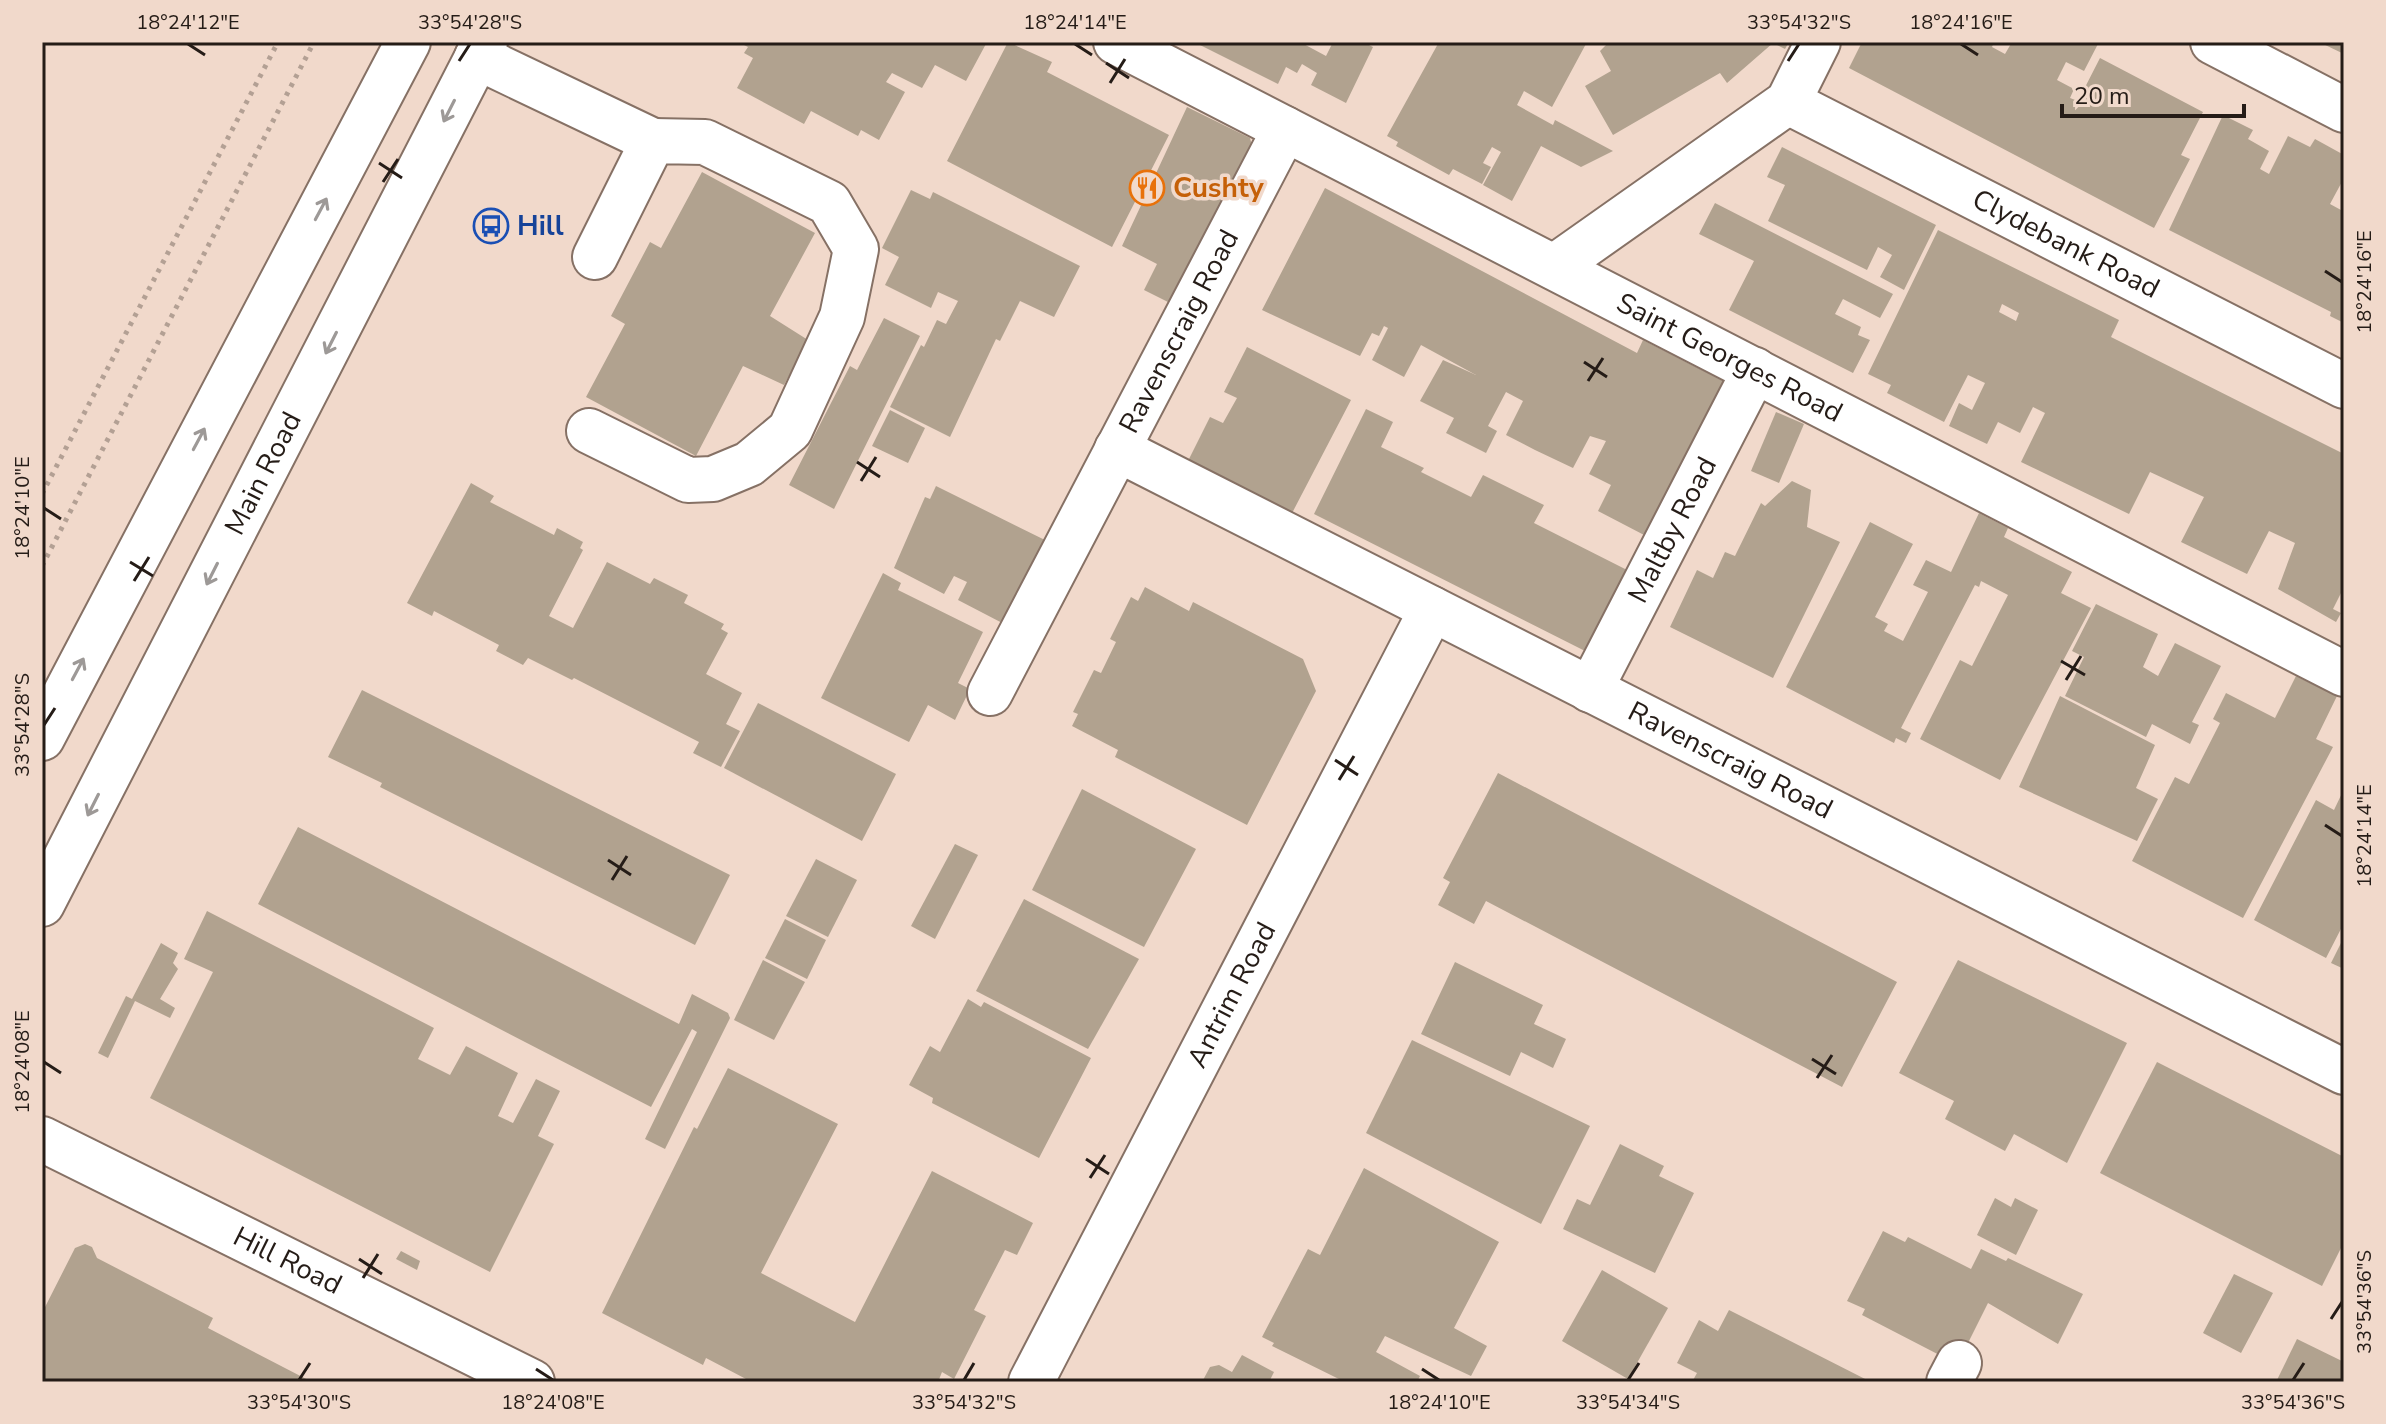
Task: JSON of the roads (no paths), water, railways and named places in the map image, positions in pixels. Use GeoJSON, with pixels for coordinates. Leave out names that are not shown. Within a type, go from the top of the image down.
{"type":"FeatureCollection","features":[{"type":"Feature","properties":{"kind":"street"},"geometry":{"type":"LineString","coordinates":[[42,738],[408,42]]}},
{"type":"Feature","properties":{"kind":"street","name":"Saint Georges Road"},"geometry":{"type":"LineString","coordinates":[[1116,42],[2344,674]]}},
{"type":"Feature","properties":{"kind":"street"},"geometry":{"type":"LineString","coordinates":[[1554,267],[1788,102],[1818,42]]}},
{"type":"Feature","properties":{"kind":"street"},"geometry":{"type":"LineString","coordinates":[[2213,42],[2344,110]]}},
{"type":"Feature","properties":{"kind":"street"},"geometry":{"type":"LineString","coordinates":[[481,50],[653,141],[705,142],[829,203],[856,249],[842,317],[790,430],[749,464],[713,479],[688,480],[589,431]]}},
{"type":"Feature","properties":{"kind":"street","name":"Main Road"},"geometry":{"type":"LineString","coordinates":[[42,904],[481,50]]}},
{"type":"Feature","properties":{"kind":"street","name":"Clydebank Road"},"geometry":{"type":"LineString","coordinates":[[1788,102],[2344,386]]}},
{"type":"Feature","properties":{"kind":"street","name":"Ravenscraig Road"},"geometry":{"type":"LineString","coordinates":[[990,693],[1285,129]]}},
{"type":"Feature","properties":{"kind":"street"},"geometry":{"type":"LineString","coordinates":[[595,257],[653,141]]}},
{"type":"Feature","properties":{"kind":"street","name":"Maltby Road"},"geometry":{"type":"LineString","coordinates":[[1590,690],[1755,370]]}},
{"type":"Feature","properties":{"kind":"street","name":"Ravenscraig Road"},"geometry":{"type":"LineString","coordinates":[[1117,449],[2344,1072]]}},
{"type":"Feature","properties":{"kind":"street","name":"Antrim Road"},"geometry":{"type":"LineString","coordinates":[[1031,1382],[1432,609]]}},
{"type":"Feature","properties":{"kind":"street","name":"Hill Road"},"geometry":{"type":"LineString","coordinates":[[42,1139],[532,1382]]}},
{"type":"Feature","properties":{"kind":"place","name":"Cushty"},"geometry":{"type":"Point","coordinates":[1147,188]}},
{"type":"Feature","properties":{"kind":"place","name":"Hill"},"geometry":{"type":"Point","coordinates":[491,226]}}]}
